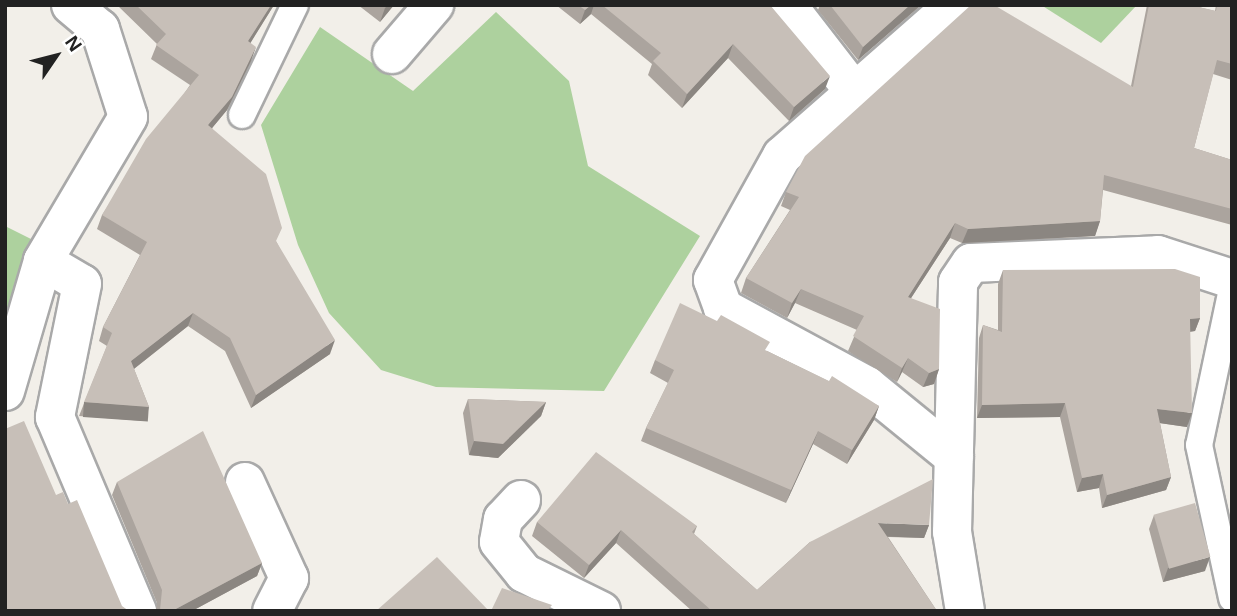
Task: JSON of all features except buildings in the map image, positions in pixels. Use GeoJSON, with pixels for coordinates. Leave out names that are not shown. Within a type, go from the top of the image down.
{"type":"FeatureCollection","features":[{"type":"Feature","properties":{"kind":"street"},"geometry":{"type":"LineString","coordinates":[[5,391],[43,261],[128,117],[100,29],[71,5]]}},
{"type":"Feature","properties":{"kind":"street"},"geometry":{"type":"LineString","coordinates":[[392,54],[434,5]]}},
{"type":"Feature","properties":{"kind":"street"},"geometry":{"type":"LineString","coordinates":[[787,5],[856,94]]}},
{"type":"Feature","properties":{"kind":"street"},"geometry":{"type":"LineString","coordinates":[[954,5],[856,94],[782,156],[713,280],[723,308],[867,386],[954,457]]}},
{"type":"Feature","properties":{"kind":"street"},"geometry":{"type":"LineString","coordinates":[[965,611],[952,532],[958,282],[971,263],[1158,255],[1232,279]]}},
{"type":"Feature","properties":{"kind":"street"},"geometry":{"type":"LineString","coordinates":[[43,261],[82,284],[55,417],[137,611]]}},
{"type":"Feature","properties":{"kind":"street"},"geometry":{"type":"LineString","coordinates":[[245,482],[289,578],[272,611]]}},
{"type":"Feature","properties":{"kind":"street"},"geometry":{"type":"LineString","coordinates":[[521,500],[503,519],[499,542],[524,573],[601,611]]}},
{"type":"Feature","properties":{"kind":"lane"},"geometry":{"type":"LineString","coordinates":[[242,115],[295,5]]}},
{"type":"Feature","properties":{"kind":"lane"},"geometry":{"type":"LineString","coordinates":[[1232,289],[1199,445],[1232,598]]}},
{"type":"Feature","properties":{"kind":"green space"},"geometry":{"type":"Polygon","coordinates":[[[1041,5],[1137,5],[1101,43],[1041,5]]]}},
{"type":"Feature","properties":{"kind":"green space"},"geometry":{"type":"Polygon","coordinates":[[[496,12],[569,81],[588,166],[700,236],[604,391],[436,387],[381,370],[329,313],[298,245],[261,125],[320,27],[413,91],[496,12]]]}},
{"type":"Feature","properties":{"kind":"green space"},"geometry":{"type":"Polygon","coordinates":[[[5,226],[31,239],[5,357],[5,226]]]}}]}
